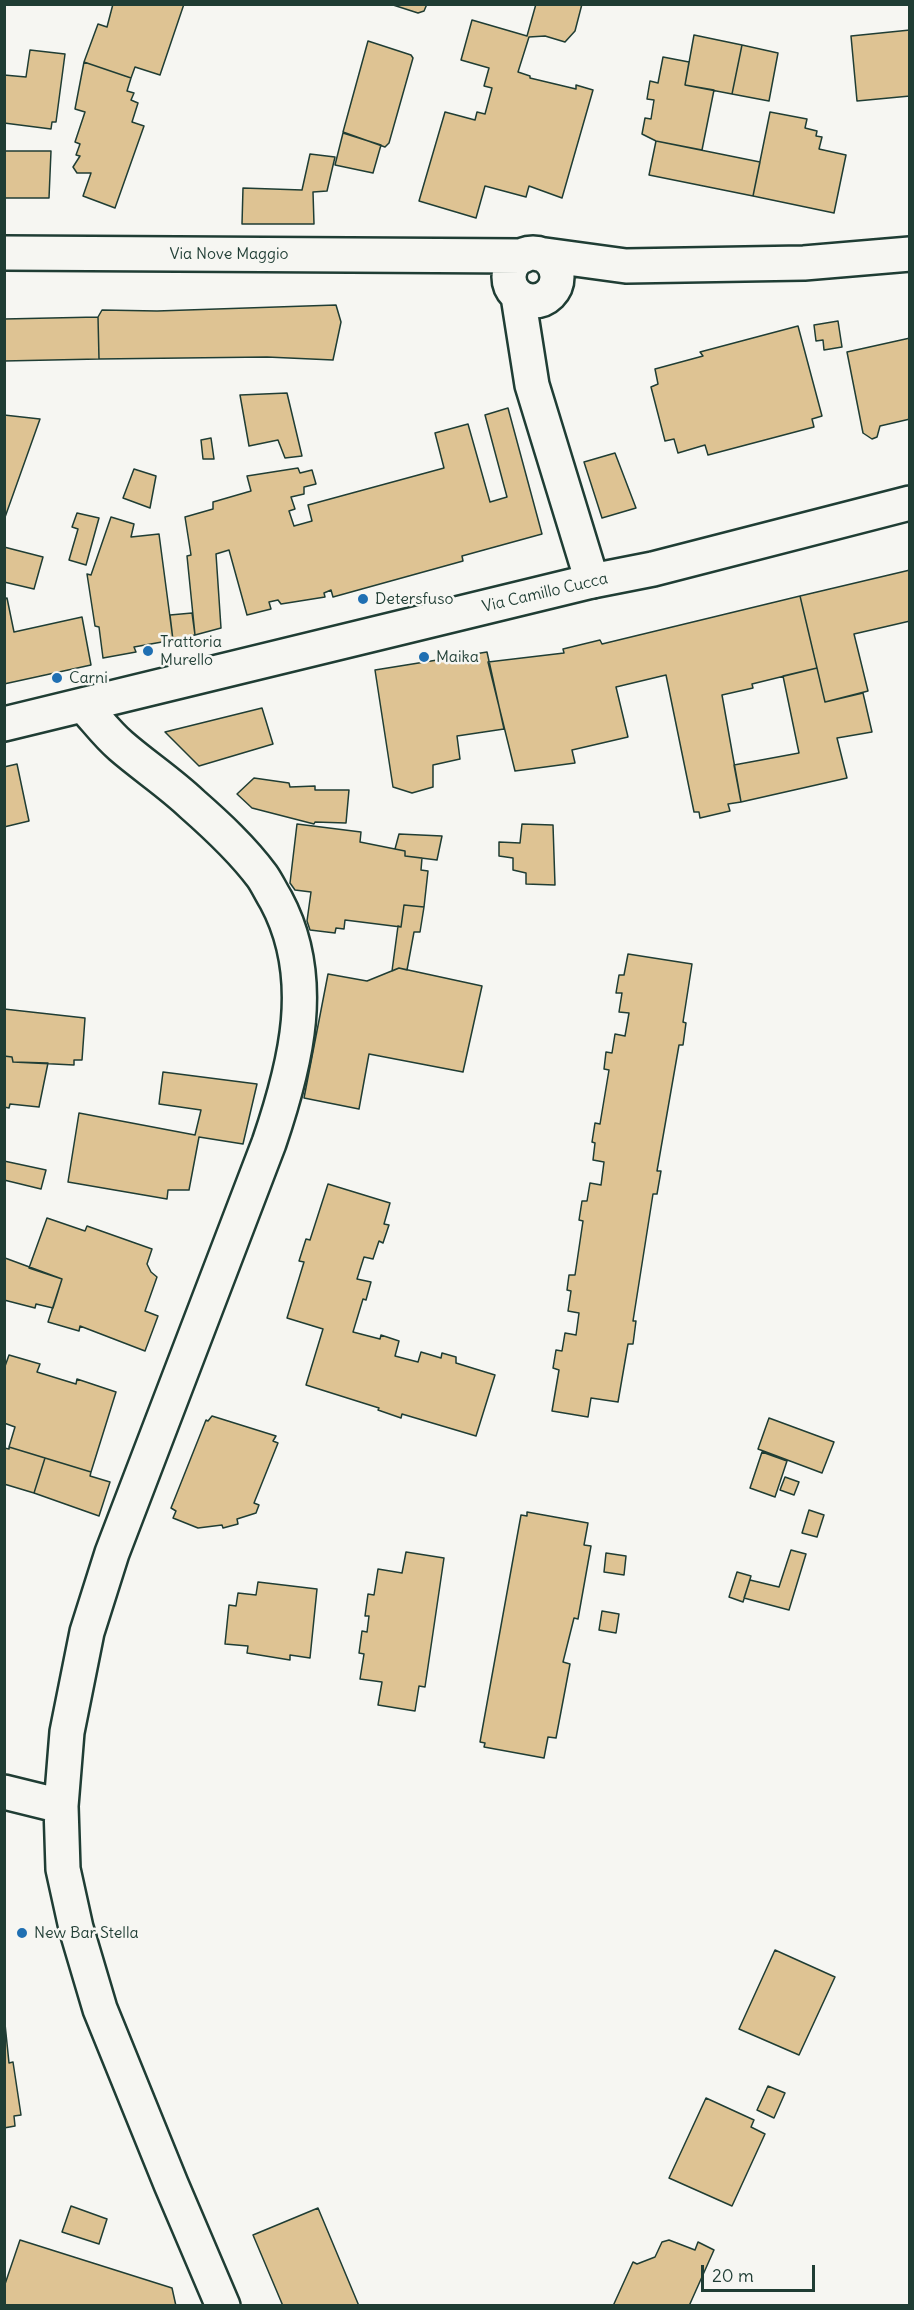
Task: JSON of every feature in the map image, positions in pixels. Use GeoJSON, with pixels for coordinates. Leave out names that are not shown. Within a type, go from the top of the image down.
{"type":"FeatureCollection","features":[{"type":"Feature","properties":{"kind":"street","name":"Via Nove Maggio"},"geometry":{"type":"LineString","coordinates":[[4,253],[453,256]]}},
{"type":"Feature","properties":{"kind":"street"},"geometry":{"type":"LineString","coordinates":[[453,256],[530,255],[626,266],[804,263],[909,254]]}},
{"type":"Feature","properties":{"kind":"street"},"geometry":{"type":"LineString","coordinates":[[534,292],[557,277],[555,266],[548,258],[530,255],[511,267],[509,283],[534,292],[626,266]]}},
{"type":"Feature","properties":{"kind":"street"},"geometry":{"type":"LineString","coordinates":[[453,256],[485,264],[497,273],[534,292]]}},
{"type":"Feature","properties":{"kind":"street"},"geometry":{"type":"LineString","coordinates":[[534,292],[532,385],[592,581]]}},
{"type":"Feature","properties":{"kind":"street","name":"Via Camillo Cucca"},"geometry":{"type":"LineString","coordinates":[[4,724],[653,568],[909,503]]}},
{"type":"Feature","properties":{"kind":"street"},"geometry":{"type":"LineString","coordinates":[[84,706],[119,745],[190,802],[221,831],[263,878],[285,917],[295,952],[301,991],[298,1040],[286,1093],[112,1553],[87,1632],[67,1732],[61,1806],[63,1869],[76,1928],[100,2009],[223,2306]]}},
{"type":"Feature","properties":{"kind":"street"},"geometry":{"type":"LineString","coordinates":[[4,1792],[61,1806]]}},
{"type":"Feature","properties":{"kind":"building"},"geometry":{"type":"Polygon","coordinates":[[[113,4],[184,4],[160,75],[135,67],[131,78],[84,62],[98,24],[107,27],[113,4]]]}},
{"type":"Feature","properties":{"kind":"building"},"geometry":{"type":"Polygon","coordinates":[[[390,4],[427,4],[424,11],[418,13],[390,4]]]}},
{"type":"Feature","properties":{"kind":"building"},"geometry":{"type":"Polygon","coordinates":[[[536,4],[582,4],[575,31],[565,42],[545,36],[529,37],[518,72],[530,78],[576,89],[576,85],[593,90],[562,198],[529,186],[526,197],[485,186],[476,218],[419,201],[445,112],[475,120],[477,112],[485,114],[492,88],[484,86],[489,68],[461,60],[472,20],[527,36],[536,4]]]}},
{"type":"Feature","properties":{"kind":"building"},"geometry":{"type":"Polygon","coordinates":[[[910,30],[910,96],[857,101],[851,36],[910,30]]]}},
{"type":"Feature","properties":{"kind":"building"},"geometry":{"type":"Polygon","coordinates":[[[694,35],[742,45],[732,94],[685,85],[694,35]]]}},
{"type":"Feature","properties":{"kind":"building"},"geometry":{"type":"Polygon","coordinates":[[[368,41],[411,55],[413,58],[389,143],[385,147],[343,132],[368,41]]]}},
{"type":"Feature","properties":{"kind":"building"},"geometry":{"type":"Polygon","coordinates":[[[742,45],[778,53],[769,101],[732,94],[742,45]]]}},
{"type":"Feature","properties":{"kind":"building"},"geometry":{"type":"Polygon","coordinates":[[[30,50],[65,54],[56,122],[52,122],[51,129],[4,123],[4,75],[26,77],[30,50]]]}},
{"type":"Feature","properties":{"kind":"building"},"geometry":{"type":"Polygon","coordinates":[[[663,57],[689,62],[685,85],[714,90],[702,150],[656,141],[642,134],[645,118],[651,119],[654,100],[647,99],[650,81],[658,83],[663,57]]]}},
{"type":"Feature","properties":{"kind":"building"},"geometry":{"type":"Polygon","coordinates":[[[84,62],[131,78],[127,91],[134,93],[131,100],[138,103],[132,122],[144,126],[115,208],[83,196],[91,173],[77,173],[73,167],[80,156],[76,155],[80,144],[75,142],[85,112],[75,109],[84,62]]]}},
{"type":"Feature","properties":{"kind":"building"},"geometry":{"type":"Polygon","coordinates":[[[770,112],[807,119],[805,128],[817,131],[816,136],[822,137],[819,149],[846,155],[834,213],[753,196],[770,112]]]}},
{"type":"Feature","properties":{"kind":"building"},"geometry":{"type":"Polygon","coordinates":[[[343,133],[381,145],[373,173],[335,165],[343,133]]]}},
{"type":"Feature","properties":{"kind":"building"},"geometry":{"type":"Polygon","coordinates":[[[656,141],[760,162],[753,196],[649,175],[656,141]]]}},
{"type":"Feature","properties":{"kind":"building"},"geometry":{"type":"Polygon","coordinates":[[[4,151],[51,151],[49,198],[4,198],[4,151]]]}},
{"type":"Feature","properties":{"kind":"building"},"geometry":{"type":"Polygon","coordinates":[[[310,154],[335,157],[327,191],[313,192],[314,224],[242,224],[243,188],[302,190],[310,154]]]}},
{"type":"Feature","properties":{"kind":"building"},"geometry":{"type":"Polygon","coordinates":[[[336,305],[341,322],[333,360],[267,357],[99,359],[98,317],[102,310],[157,311],[336,305]]]}},
{"type":"Feature","properties":{"kind":"building"},"geometry":{"type":"Polygon","coordinates":[[[98,317],[99,359],[4,361],[4,319],[98,317]]]}},
{"type":"Feature","properties":{"kind":"building"},"geometry":{"type":"Polygon","coordinates":[[[838,321],[842,347],[824,350],[823,340],[816,341],[814,325],[838,321]]]}},
{"type":"Feature","properties":{"kind":"building"},"geometry":{"type":"Polygon","coordinates":[[[798,326],[822,416],[812,419],[814,427],[708,455],[705,445],[678,453],[674,439],[665,441],[651,387],[658,384],[655,369],[703,356],[700,352],[798,326]]]}},
{"type":"Feature","properties":{"kind":"building"},"geometry":{"type":"Polygon","coordinates":[[[910,338],[910,419],[880,426],[877,437],[872,439],[863,433],[847,352],[910,338]]]}},
{"type":"Feature","properties":{"kind":"building"},"geometry":{"type":"Polygon","coordinates":[[[287,393],[302,456],[285,458],[278,440],[249,446],[240,395],[287,393]]]}},
{"type":"Feature","properties":{"kind":"building"},"geometry":{"type":"Polygon","coordinates":[[[508,408],[542,534],[462,556],[463,561],[333,597],[331,590],[324,593],[325,597],[281,604],[278,600],[269,602],[271,609],[247,615],[229,550],[216,554],[221,628],[195,635],[187,556],[191,555],[185,517],[213,509],[213,502],[251,491],[247,476],[298,468],[300,473],[312,470],[316,484],[304,487],[304,494],[291,497],[295,509],[289,511],[294,526],[312,521],[308,505],[444,468],[435,433],[468,424],[490,502],[507,497],[485,415],[508,408]]]}},
{"type":"Feature","properties":{"kind":"building"},"geometry":{"type":"Polygon","coordinates":[[[4,415],[40,419],[4,520],[4,415]]]}},
{"type":"Feature","properties":{"kind":"building"},"geometry":{"type":"Polygon","coordinates":[[[211,438],[214,459],[203,459],[201,440],[211,438]]]}},
{"type":"Feature","properties":{"kind":"building"},"geometry":{"type":"Polygon","coordinates":[[[615,453],[636,508],[602,518],[584,462],[615,453]]]}},
{"type":"Feature","properties":{"kind":"building"},"geometry":{"type":"Polygon","coordinates":[[[134,469],[156,476],[150,508],[123,498],[134,469]]]}},
{"type":"Feature","properties":{"kind":"building"},"geometry":{"type":"Polygon","coordinates":[[[77,513],[99,518],[86,565],[69,560],[78,529],[72,527],[77,513]]]}},
{"type":"Feature","properties":{"kind":"building"},"geometry":{"type":"Polygon","coordinates":[[[111,517],[134,524],[131,537],[159,534],[173,640],[134,647],[136,652],[103,658],[99,627],[95,626],[87,574],[91,575],[111,517]]]}},
{"type":"Feature","properties":{"kind":"building"},"geometry":{"type":"Polygon","coordinates":[[[4,547],[43,557],[34,589],[4,582],[4,547]]]}},
{"type":"Feature","properties":{"kind":"building"},"geometry":{"type":"Polygon","coordinates":[[[910,570],[910,621],[854,634],[868,691],[825,702],[800,596],[910,570]]]}},
{"type":"Feature","properties":{"kind":"building"},"geometry":{"type":"Polygon","coordinates":[[[800,596],[817,668],[752,684],[753,688],[722,695],[741,802],[728,804],[730,811],[700,818],[699,812],[694,812],[666,675],[616,687],[628,737],[572,750],[575,763],[515,771],[488,662],[564,653],[563,649],[600,640],[602,644],[800,596]]]}},
{"type":"Feature","properties":{"kind":"building"},"geometry":{"type":"Polygon","coordinates":[[[7,598],[14,632],[82,617],[91,665],[4,684],[4,599],[7,598]]]}},
{"type":"Feature","properties":{"kind":"building"},"geometry":{"type":"Polygon","coordinates":[[[192,613],[195,635],[173,640],[170,615],[192,613]]]}},
{"type":"Feature","properties":{"kind":"building"},"geometry":{"type":"Polygon","coordinates":[[[487,652],[504,729],[457,736],[460,759],[433,765],[433,787],[412,793],[393,787],[375,670],[487,652]]]}},
{"type":"Feature","properties":{"kind":"building"},"geometry":{"type":"Polygon","coordinates":[[[817,668],[825,702],[863,693],[872,732],[837,738],[847,778],[741,802],[734,765],[799,753],[783,676],[817,668]]]}},
{"type":"Feature","properties":{"kind":"building"},"geometry":{"type":"Polygon","coordinates":[[[262,708],[273,744],[199,766],[165,732],[262,708]]]}},
{"type":"Feature","properties":{"kind":"building"},"geometry":{"type":"Polygon","coordinates":[[[17,764],[29,821],[4,827],[4,767],[17,764]]]}},
{"type":"Feature","properties":{"kind":"building"},"geometry":{"type":"Polygon","coordinates":[[[254,778],[289,783],[290,787],[315,786],[315,790],[349,790],[346,823],[315,822],[314,824],[252,808],[237,794],[254,778]]]}},
{"type":"Feature","properties":{"kind":"building"},"geometry":{"type":"Polygon","coordinates":[[[297,824],[361,832],[360,842],[405,851],[405,856],[422,858],[421,870],[428,871],[424,907],[404,905],[401,927],[345,920],[344,929],[336,928],[335,933],[310,930],[307,921],[311,892],[295,890],[290,883],[297,824]]]}},
{"type":"Feature","properties":{"kind":"building"},"geometry":{"type":"Polygon","coordinates":[[[522,824],[553,825],[555,885],[526,884],[526,873],[513,870],[513,858],[499,856],[499,842],[520,843],[522,824]]]}},
{"type":"Feature","properties":{"kind":"building"},"geometry":{"type":"Polygon","coordinates":[[[399,834],[442,836],[437,860],[405,856],[405,851],[395,849],[399,834]]]}},
{"type":"Feature","properties":{"kind":"building"},"geometry":{"type":"Polygon","coordinates":[[[404,905],[424,907],[420,932],[414,932],[407,970],[399,968],[392,971],[398,926],[401,927],[404,905]]]}},
{"type":"Feature","properties":{"kind":"building"},"geometry":{"type":"Polygon","coordinates":[[[628,954],[692,964],[683,1022],[686,1023],[683,1045],[679,1045],[657,1171],[661,1171],[657,1194],[653,1194],[633,1321],[636,1321],[633,1344],[628,1344],[618,1402],[591,1398],[588,1417],[552,1411],[559,1370],[553,1368],[556,1350],[562,1351],[565,1333],[576,1335],[579,1313],[568,1311],[571,1291],[567,1290],[569,1275],[575,1275],[583,1221],[579,1220],[582,1201],[587,1201],[590,1183],[601,1185],[604,1162],[593,1160],[595,1143],[592,1142],[595,1123],[600,1124],[609,1070],[604,1069],[606,1052],[612,1053],[615,1034],[625,1036],[629,1013],[619,1012],[622,993],[616,993],[619,975],[624,975],[628,954]]]}},
{"type":"Feature","properties":{"kind":"building"},"geometry":{"type":"Polygon","coordinates":[[[399,968],[482,986],[463,1072],[369,1054],[359,1109],[304,1098],[328,974],[367,981],[399,968]]]}},
{"type":"Feature","properties":{"kind":"building"},"geometry":{"type":"Polygon","coordinates":[[[4,1009],[85,1018],[82,1060],[74,1060],[74,1065],[13,1062],[12,1057],[4,1056],[4,1009]]]}},
{"type":"Feature","properties":{"kind":"building"},"geometry":{"type":"Polygon","coordinates":[[[4,1056],[12,1057],[13,1062],[48,1063],[39,1107],[10,1104],[9,1108],[4,1107],[4,1056]]]}},
{"type":"Feature","properties":{"kind":"building"},"geometry":{"type":"Polygon","coordinates":[[[163,1072],[257,1084],[243,1144],[199,1137],[189,1190],[168,1190],[167,1199],[68,1182],[79,1113],[195,1135],[201,1110],[159,1104],[163,1072]]]}},
{"type":"Feature","properties":{"kind":"building"},"geometry":{"type":"Polygon","coordinates":[[[4,1161],[46,1170],[41,1189],[4,1180],[4,1161]]]}},
{"type":"Feature","properties":{"kind":"building"},"geometry":{"type":"Polygon","coordinates":[[[328,1184],[390,1203],[384,1224],[389,1225],[383,1243],[379,1241],[373,1259],[364,1257],[357,1279],[371,1282],[353,1332],[380,1339],[381,1335],[399,1341],[395,1356],[418,1362],[421,1352],[441,1358],[442,1353],[456,1357],[456,1363],[495,1375],[476,1436],[402,1414],[401,1418],[378,1410],[379,1408],[306,1385],[323,1329],[287,1318],[304,1262],[299,1261],[306,1239],[310,1240],[328,1184]]]}},
{"type":"Feature","properties":{"kind":"building"},"geometry":{"type":"Polygon","coordinates":[[[47,1218],[85,1231],[87,1226],[152,1249],[147,1264],[157,1277],[145,1311],[158,1316],[145,1351],[80,1326],[79,1331],[48,1322],[62,1279],[29,1268],[47,1218]]]}},
{"type":"Feature","properties":{"kind":"building"},"geometry":{"type":"Polygon","coordinates":[[[5,1258],[62,1279],[53,1308],[36,1304],[35,1308],[4,1300],[5,1258]]]}},
{"type":"Feature","properties":{"kind":"building"},"geometry":{"type":"Polygon","coordinates":[[[9,1355],[40,1364],[37,1372],[76,1384],[77,1379],[116,1392],[91,1472],[9,1447],[15,1427],[4,1423],[4,1369],[9,1355]]]}},
{"type":"Feature","properties":{"kind":"building"},"geometry":{"type":"Polygon","coordinates":[[[212,1416],[276,1436],[273,1441],[278,1443],[254,1503],[259,1505],[256,1513],[237,1519],[238,1524],[223,1528],[222,1525],[198,1528],[173,1518],[176,1511],[171,1508],[206,1420],[208,1421],[212,1416]]]}},
{"type":"Feature","properties":{"kind":"building"},"geometry":{"type":"Polygon","coordinates":[[[769,1418],[834,1442],[822,1473],[758,1449],[769,1418]]]}},
{"type":"Feature","properties":{"kind":"building"},"geometry":{"type":"Polygon","coordinates":[[[9,1447],[45,1458],[34,1493],[4,1484],[4,1448],[9,1449],[9,1447]]]}},
{"type":"Feature","properties":{"kind":"building"},"geometry":{"type":"Polygon","coordinates":[[[762,1452],[787,1461],[775,1497],[750,1488],[762,1452]]]}},
{"type":"Feature","properties":{"kind":"building"},"geometry":{"type":"Polygon","coordinates":[[[45,1458],[91,1472],[90,1476],[110,1482],[99,1516],[34,1493],[45,1458]]]}},
{"type":"Feature","properties":{"kind":"building"},"geometry":{"type":"Polygon","coordinates":[[[785,1477],[799,1482],[794,1495],[780,1490],[785,1477]]]}},
{"type":"Feature","properties":{"kind":"building"},"geometry":{"type":"Polygon","coordinates":[[[809,1510],[824,1515],[817,1537],[802,1533],[809,1510]]]}},
{"type":"Feature","properties":{"kind":"building"},"geometry":{"type":"Polygon","coordinates":[[[527,1512],[588,1523],[584,1545],[591,1546],[578,1619],[574,1618],[563,1662],[570,1664],[556,1738],[548,1737],[544,1758],[484,1747],[485,1743],[480,1742],[521,1515],[527,1516],[527,1512]]]}},
{"type":"Feature","properties":{"kind":"building"},"geometry":{"type":"Polygon","coordinates":[[[791,1550],[806,1554],[789,1610],[744,1598],[750,1580],[779,1587],[791,1550]]]}},
{"type":"Feature","properties":{"kind":"building"},"geometry":{"type":"Polygon","coordinates":[[[406,1552],[444,1558],[425,1687],[419,1686],[415,1711],[378,1705],[382,1682],[360,1679],[364,1654],[359,1653],[362,1631],[367,1632],[369,1616],[365,1616],[368,1594],[374,1595],[378,1569],[402,1573],[406,1552]]]}},
{"type":"Feature","properties":{"kind":"building"},"geometry":{"type":"Polygon","coordinates":[[[606,1553],[626,1556],[624,1575],[604,1572],[606,1553]]]}},
{"type":"Feature","properties":{"kind":"building"},"geometry":{"type":"Polygon","coordinates":[[[737,1572],[751,1576],[743,1602],[729,1597],[737,1572]]]}},
{"type":"Feature","properties":{"kind":"building"},"geometry":{"type":"Polygon","coordinates":[[[258,1582],[317,1589],[310,1658],[290,1655],[290,1660],[247,1653],[248,1646],[225,1644],[229,1605],[236,1606],[238,1593],[256,1595],[258,1582]]]}},
{"type":"Feature","properties":{"kind":"building"},"geometry":{"type":"Polygon","coordinates":[[[602,1611],[619,1614],[616,1633],[599,1630],[602,1611]]]}},
{"type":"Feature","properties":{"kind":"building"},"geometry":{"type":"Polygon","coordinates":[[[775,1950],[835,1977],[799,2055],[739,2029],[775,1950]]]}},
{"type":"Feature","properties":{"kind":"building"},"geometry":{"type":"Polygon","coordinates":[[[4,2014],[9,2063],[13,2062],[21,2115],[14,2116],[15,2126],[4,2128],[4,2014]]]}},
{"type":"Feature","properties":{"kind":"building"},"geometry":{"type":"Polygon","coordinates":[[[768,2086],[785,2093],[774,2118],[757,2110],[768,2086]]]}},
{"type":"Feature","properties":{"kind":"building"},"geometry":{"type":"Polygon","coordinates":[[[706,2098],[754,2120],[751,2127],[765,2134],[732,2206],[669,2178],[706,2098]]]}},
{"type":"Feature","properties":{"kind":"building"},"geometry":{"type":"Polygon","coordinates":[[[71,2206],[107,2219],[99,2244],[62,2232],[71,2206]]]}},
{"type":"Feature","properties":{"kind":"building"},"geometry":{"type":"Polygon","coordinates":[[[318,2208],[359,2306],[283,2306],[253,2235],[318,2208]]]}},
{"type":"Feature","properties":{"kind":"building"},"geometry":{"type":"Polygon","coordinates":[[[20,2240],[172,2288],[176,2306],[4,2306],[4,2287],[20,2240]]]}},
{"type":"Feature","properties":{"kind":"building"},"geometry":{"type":"Polygon","coordinates":[[[669,2240],[695,2250],[698,2242],[714,2250],[689,2306],[613,2306],[633,2262],[637,2264],[655,2257],[662,2242],[669,2240]]]}},
{"type":"Feature","properties":{"kind":"place","name":"Detersfuso"},"geometry":{"type":"Point","coordinates":[363,599]}},
{"type":"Feature","properties":{"kind":"place","name":"Trattoria Murello"},"geometry":{"type":"Point","coordinates":[148,651]}},
{"type":"Feature","properties":{"kind":"place","name":"Maika"},"geometry":{"type":"Point","coordinates":[424,657]}},
{"type":"Feature","properties":{"kind":"place","name":"Carni"},"geometry":{"type":"Point","coordinates":[57,678]}},
{"type":"Feature","properties":{"kind":"place","name":"New Bar Stella"},"geometry":{"type":"Point","coordinates":[22,1933]}}]}
